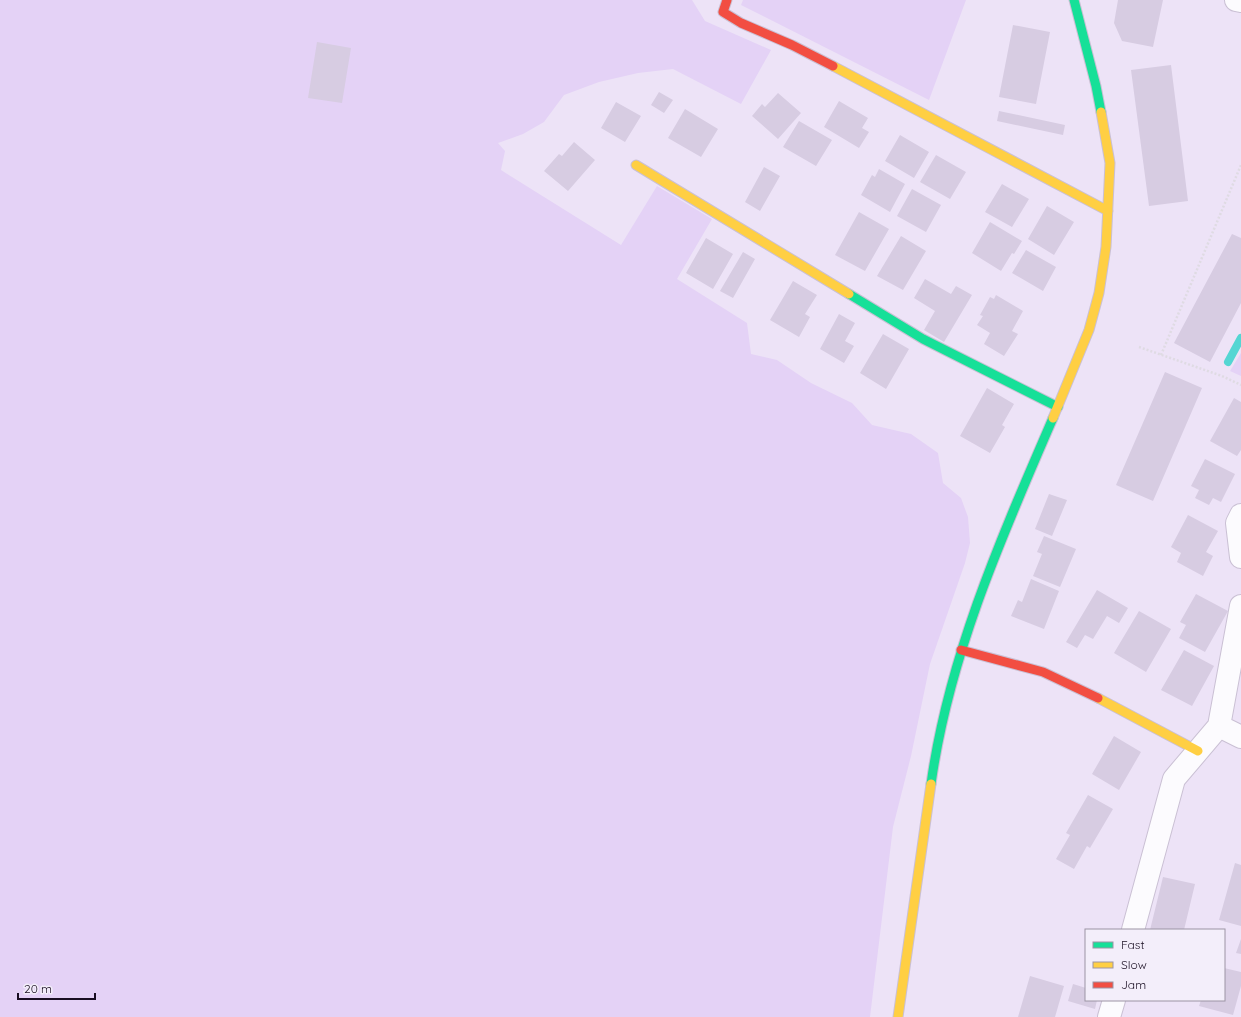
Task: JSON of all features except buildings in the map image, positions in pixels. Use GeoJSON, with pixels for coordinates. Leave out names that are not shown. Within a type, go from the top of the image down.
{"type":"FeatureCollection","features":[{"type":"Feature","properties":{"kind":"street"},"geometry":{"type":"LineString","coordinates":[[727,0],[723,12],[741,23],[792,45],[1108,211]]}},
{"type":"Feature","properties":{"kind":"street"},"geometry":{"type":"LineString","coordinates":[[898,1017],[932,774],[950,686],[961,650],[1006,527],[1058,407],[1089,330],[1099,293],[1106,248],[1110,163],[1096,86],[1074,0]]}},
{"type":"Feature","properties":{"kind":"street"},"geometry":{"type":"LineString","coordinates":[[1236,0],[1241,1]]}},
{"type":"Feature","properties":{"kind":"street"},"geometry":{"type":"LineString","coordinates":[[636,165],[923,339],[1058,407]]}},
{"type":"Feature","properties":{"kind":"street"},"geometry":{"type":"LineString","coordinates":[[1241,515],[1237,523],[1241,557]]}},
{"type":"Feature","properties":{"kind":"street"},"geometry":{"type":"LineString","coordinates":[[1133,929],[1174,779],[1219,726],[1241,606]]}},
{"type":"Feature","properties":{"kind":"street"},"geometry":{"type":"LineString","coordinates":[[961,650],[1043,672],[1105,701],[1198,751]]}},
{"type":"Feature","properties":{"kind":"street"},"geometry":{"type":"LineString","coordinates":[[1219,726],[1241,736]]}},
{"type":"Feature","properties":{"kind":"street"},"geometry":{"type":"LineString","coordinates":[[1109,1017],[1114,1001]]}},
{"type":"Feature","properties":{"kind":"path"},"geometry":{"type":"LineString","coordinates":[[1161,355],[1241,165]]}},
{"type":"Feature","properties":{"kind":"path"},"geometry":{"type":"LineString","coordinates":[[1139,347],[1222,376],[1241,385]]}},
{"type":"Feature","properties":{"kind":"shaded area"},"geometry":{"type":"Polygon","coordinates":[[[0,0],[692,0],[705,21],[771,50],[741,104],[673,69],[638,73],[599,82],[564,95],[544,122],[523,134],[498,143],[505,151],[501,170],[621,245],[657,186],[712,219],[677,279],[747,323],[751,354],[777,360],[811,383],[852,403],[872,425],[911,434],[938,453],[943,483],[961,498],[968,517],[970,543],[965,563],[930,664],[911,756],[893,827],[870,1017],[0,1017],[0,0]]]}},
{"type":"Feature","properties":{"kind":"shaded area"},"geometry":{"type":"Polygon","coordinates":[[[743,0],[966,0],[929,100],[741,5],[743,0]]]}},
{"type":"Feature","properties":{"kind":"shaded area"},"geometry":{"type":"Polygon","coordinates":[[[1241,353],[1241,376],[1230,371],[1241,353]]]}},
{"type":"Feature","properties":{"kind":"waterway"},"geometry":{"type":"LineString","coordinates":[[1228,362],[1241,338]]}},
{"type":"Feature","properties":{"kind":"traffic: fast"},"geometry":{"type":"LineString","coordinates":[[1074,0],[1096,86],[1101,112]]}},
{"type":"Feature","properties":{"kind":"traffic: fast"},"geometry":{"type":"LineString","coordinates":[[849,294],[923,339],[1058,407]]}},
{"type":"Feature","properties":{"kind":"traffic: fast"},"geometry":{"type":"LineString","coordinates":[[931,784],[939,736],[950,689],[964,643],[997,552],[1053,418]]}},
{"type":"Feature","properties":{"kind":"traffic: slow"},"geometry":{"type":"LineString","coordinates":[[833,66],[1108,211]]}},
{"type":"Feature","properties":{"kind":"traffic: slow"},"geometry":{"type":"LineString","coordinates":[[1053,418],[1089,330],[1099,293],[1106,247],[1110,163],[1101,112]]}},
{"type":"Feature","properties":{"kind":"traffic: slow"},"geometry":{"type":"LineString","coordinates":[[636,165],[849,294]]}},
{"type":"Feature","properties":{"kind":"traffic: slow"},"geometry":{"type":"LineString","coordinates":[[1098,698],[1198,751]]}},
{"type":"Feature","properties":{"kind":"traffic: slow"},"geometry":{"type":"LineString","coordinates":[[898,1017],[931,784]]}},
{"type":"Feature","properties":{"kind":"traffic: jam"},"geometry":{"type":"LineString","coordinates":[[727,0],[723,12],[741,23],[792,45],[833,66]]}},
{"type":"Feature","properties":{"kind":"traffic: jam"},"geometry":{"type":"LineString","coordinates":[[961,650],[1043,672],[1098,698]]}}]}
